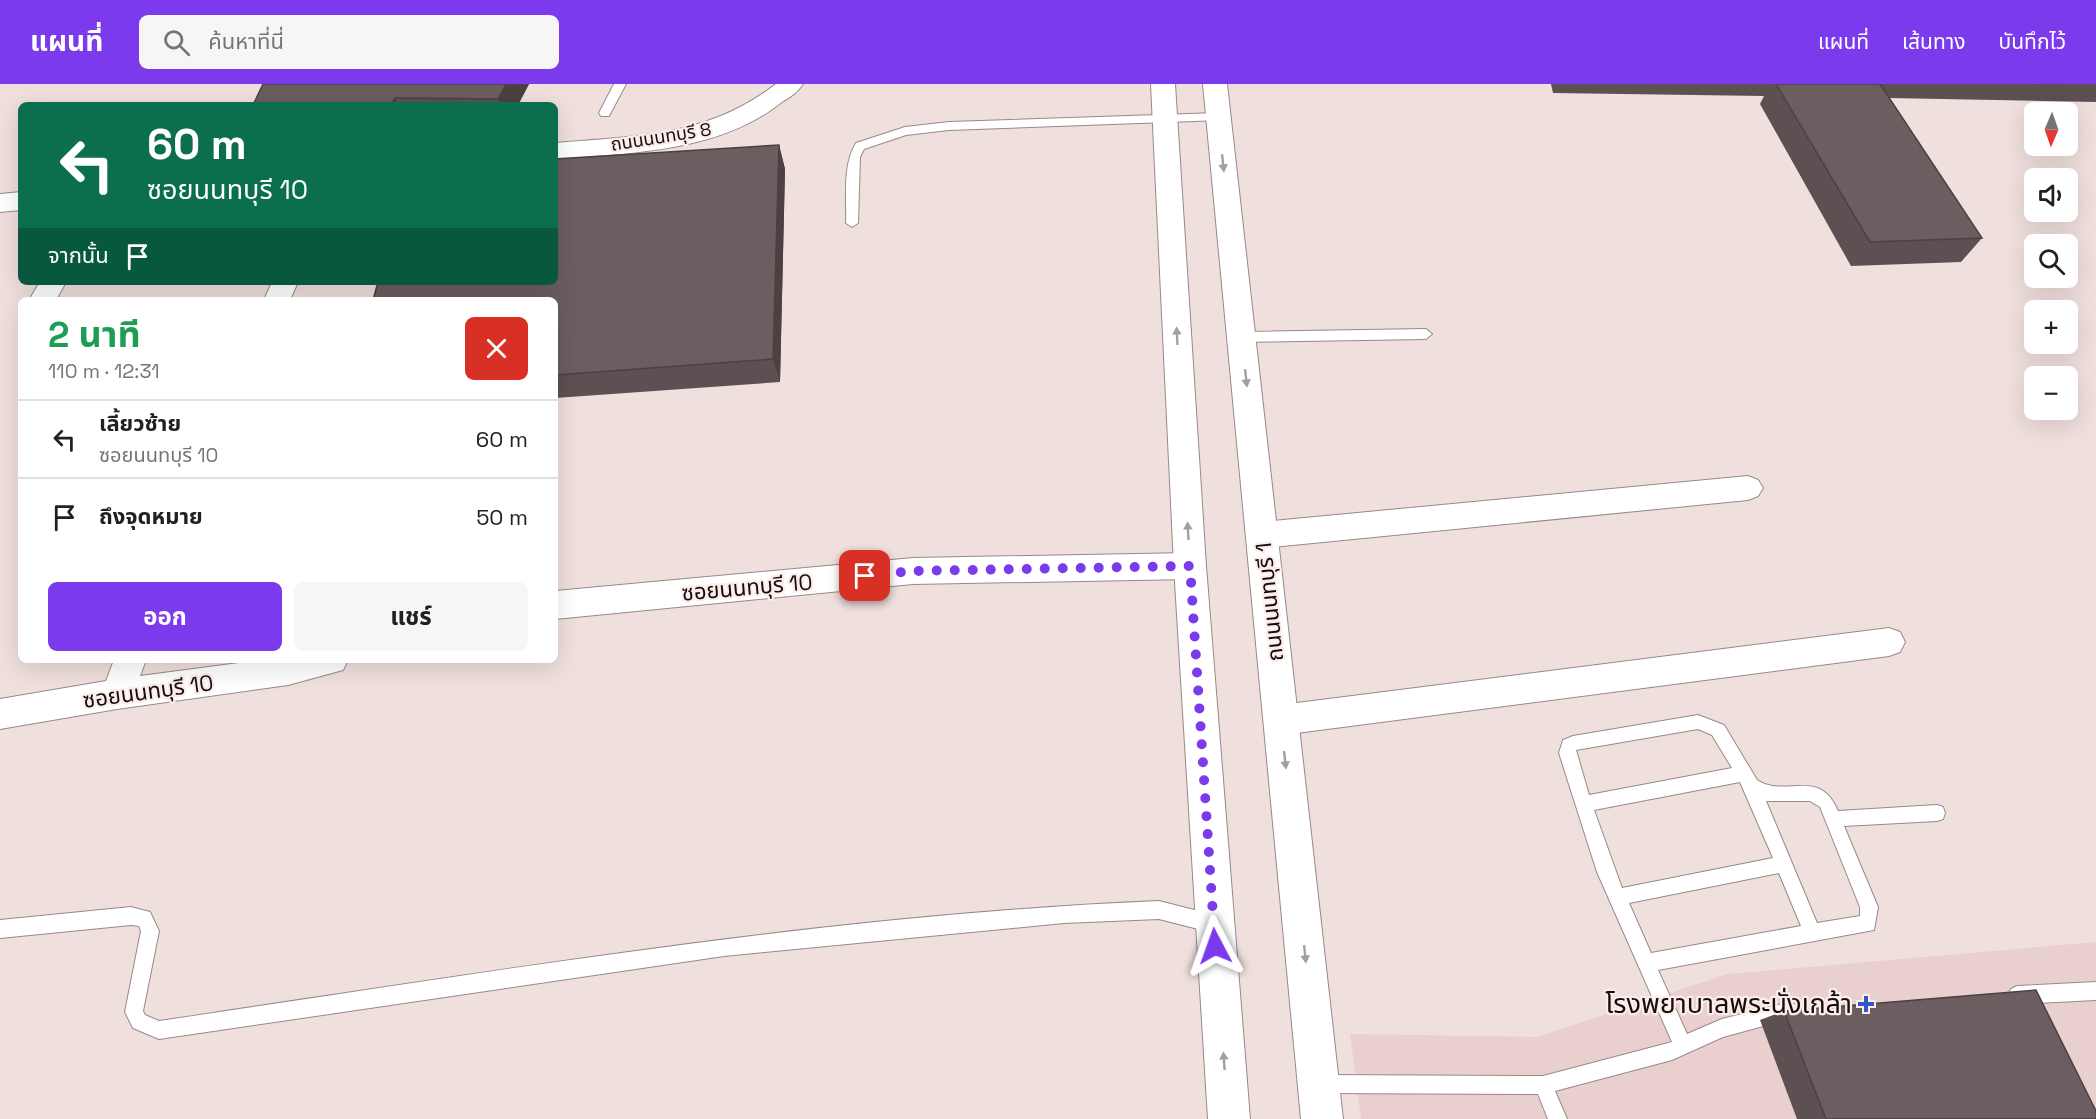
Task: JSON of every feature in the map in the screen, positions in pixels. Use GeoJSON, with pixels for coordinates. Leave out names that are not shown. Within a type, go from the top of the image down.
{"type":"FeatureCollection","features":[{"type":"Feature","properties":{"kind":"main road"},"geometry":{"type":"LineString","coordinates":[[1163,84],[1190,566],[1228,1119]]}},
{"type":"Feature","properties":{"kind":"main road","name":"ถนนนนทบุรี 1"},"geometry":{"type":"LineString","coordinates":[[1215,84],[1322,1119]]}},
{"type":"Feature","properties":{"kind":"street","name":"ถนนนนทบุรี 8"},"geometry":{"type":"LineString","coordinates":[[558,151],[653,142],[704,134],[732,124],[766,104],[791,84]]}},
{"type":"Feature","properties":{"kind":"street"},"geometry":{"type":"LineString","coordinates":[[0,203],[18,201]]}},
{"type":"Feature","properties":{"kind":"street"},"geometry":{"type":"LineString","coordinates":[[1262,535],[1748,488]]}},
{"type":"Feature","properties":{"kind":"street","name":"ซอยนนทบุรี 10"},"geometry":{"type":"LineString","coordinates":[[558,605],[913,571],[1190,566]]}},
{"type":"Feature","properties":{"kind":"street"},"geometry":{"type":"LineString","coordinates":[[1281,720],[1888,642]]}},
{"type":"Feature","properties":{"kind":"street"},"geometry":{"type":"LineString","coordinates":[[117,694],[129,663]]}},
{"type":"Feature","properties":{"kind":"street","name":"ซอยนนทบุรี 10"},"geometry":{"type":"LineString","coordinates":[[0,714],[117,694],[288,670],[319,663]]}},
{"type":"Feature","properties":{"kind":"lane"},"geometry":{"type":"LineString","coordinates":[[605,114],[620,84]]}},
{"type":"Feature","properties":{"kind":"lane"},"geometry":{"type":"LineString","coordinates":[[852,223],[854,157],[860,146],[905,130],[1164,117],[1218,117]]}},
{"type":"Feature","properties":{"kind":"lane"},"geometry":{"type":"LineString","coordinates":[[1241,337],[1426,334]]}},
{"type":"Feature","properties":{"kind":"lane"},"geometry":{"type":"LineString","coordinates":[[1683,1046],[1606,872],[1567,753],[1569,745],[1698,723],[1718,730],[1747,780],[1813,933]]}},
{"type":"Feature","properties":{"kind":"lane"},"geometry":{"type":"LineString","coordinates":[[1582,804],[1747,780],[1763,793],[1813,793],[1826,802],[1869,907],[1868,924],[1647,963]]}},
{"type":"Feature","properties":{"kind":"lane"},"geometry":{"type":"LineString","coordinates":[[1834,819],[1937,813]]}},
{"type":"Feature","properties":{"kind":"lane"},"geometry":{"type":"LineString","coordinates":[[1617,897],[1784,864]]}},
{"type":"Feature","properties":{"kind":"lane"},"geometry":{"type":"LineString","coordinates":[[0,928],[131,916],[144,918],[150,931],[134,1012],[139,1022],[159,1030],[736,946],[1064,914],[1159,910],[1214,924]]}},
{"type":"Feature","properties":{"kind":"lane"},"geometry":{"type":"LineString","coordinates":[[1993,996],[2096,991]]}},
{"type":"Feature","properties":{"kind":"lane"},"geometry":{"type":"LineString","coordinates":[[1318,1084],[1543,1085],[1671,1051],[1722,1028],[1789,1011],[1812,1010]]}},
{"type":"Feature","properties":{"kind":"lane"},"geometry":{"type":"LineString","coordinates":[[1543,1085],[1558,1119]]}},
{"type":"Feature","properties":{"kind":"shaded area","name":"โรงพยาบาลพระนั่งเกล้า"},"geometry":{"type":"Polygon","coordinates":[[[2096,942],[2096,1119],[1361,1119],[1350,1034],[1537,1037],[1728,974],[2096,942]]]}},
{"type":"Feature","properties":{"kind":"building"},"geometry":{"type":"Polygon","coordinates":[[[263,84],[506,84],[498,99],[395,98],[393,102],[254,102],[263,84]]]}},
{"type":"Feature","properties":{"kind":"building"},"geometry":{"type":"Polygon","coordinates":[[[1776,84],[1880,84],[1982,238],[1870,242],[1776,84]]]}},
{"type":"Feature","properties":{"kind":"building"},"geometry":{"type":"Polygon","coordinates":[[[779,145],[773,359],[558,375],[558,297],[374,297],[377,285],[558,285],[558,159],[779,145]]]}},
{"type":"Feature","properties":{"kind":"building"},"geometry":{"type":"Polygon","coordinates":[[[2036,990],[2096,1111],[2096,1119],[1826,1119],[1784,1011],[2036,990]]]}},
{"type":"Feature","properties":{"kind":"place","name":"โรงพยาบาลพระนั่งเกล้า"},"geometry":{"type":"Point","coordinates":[1866,1004]}},
{"type":"Feature","properties":{"kind":"route"},"geometry":{"type":"LineString","coordinates":[[865,576],[913,571],[1190,566],[1215,946]]}}]}
